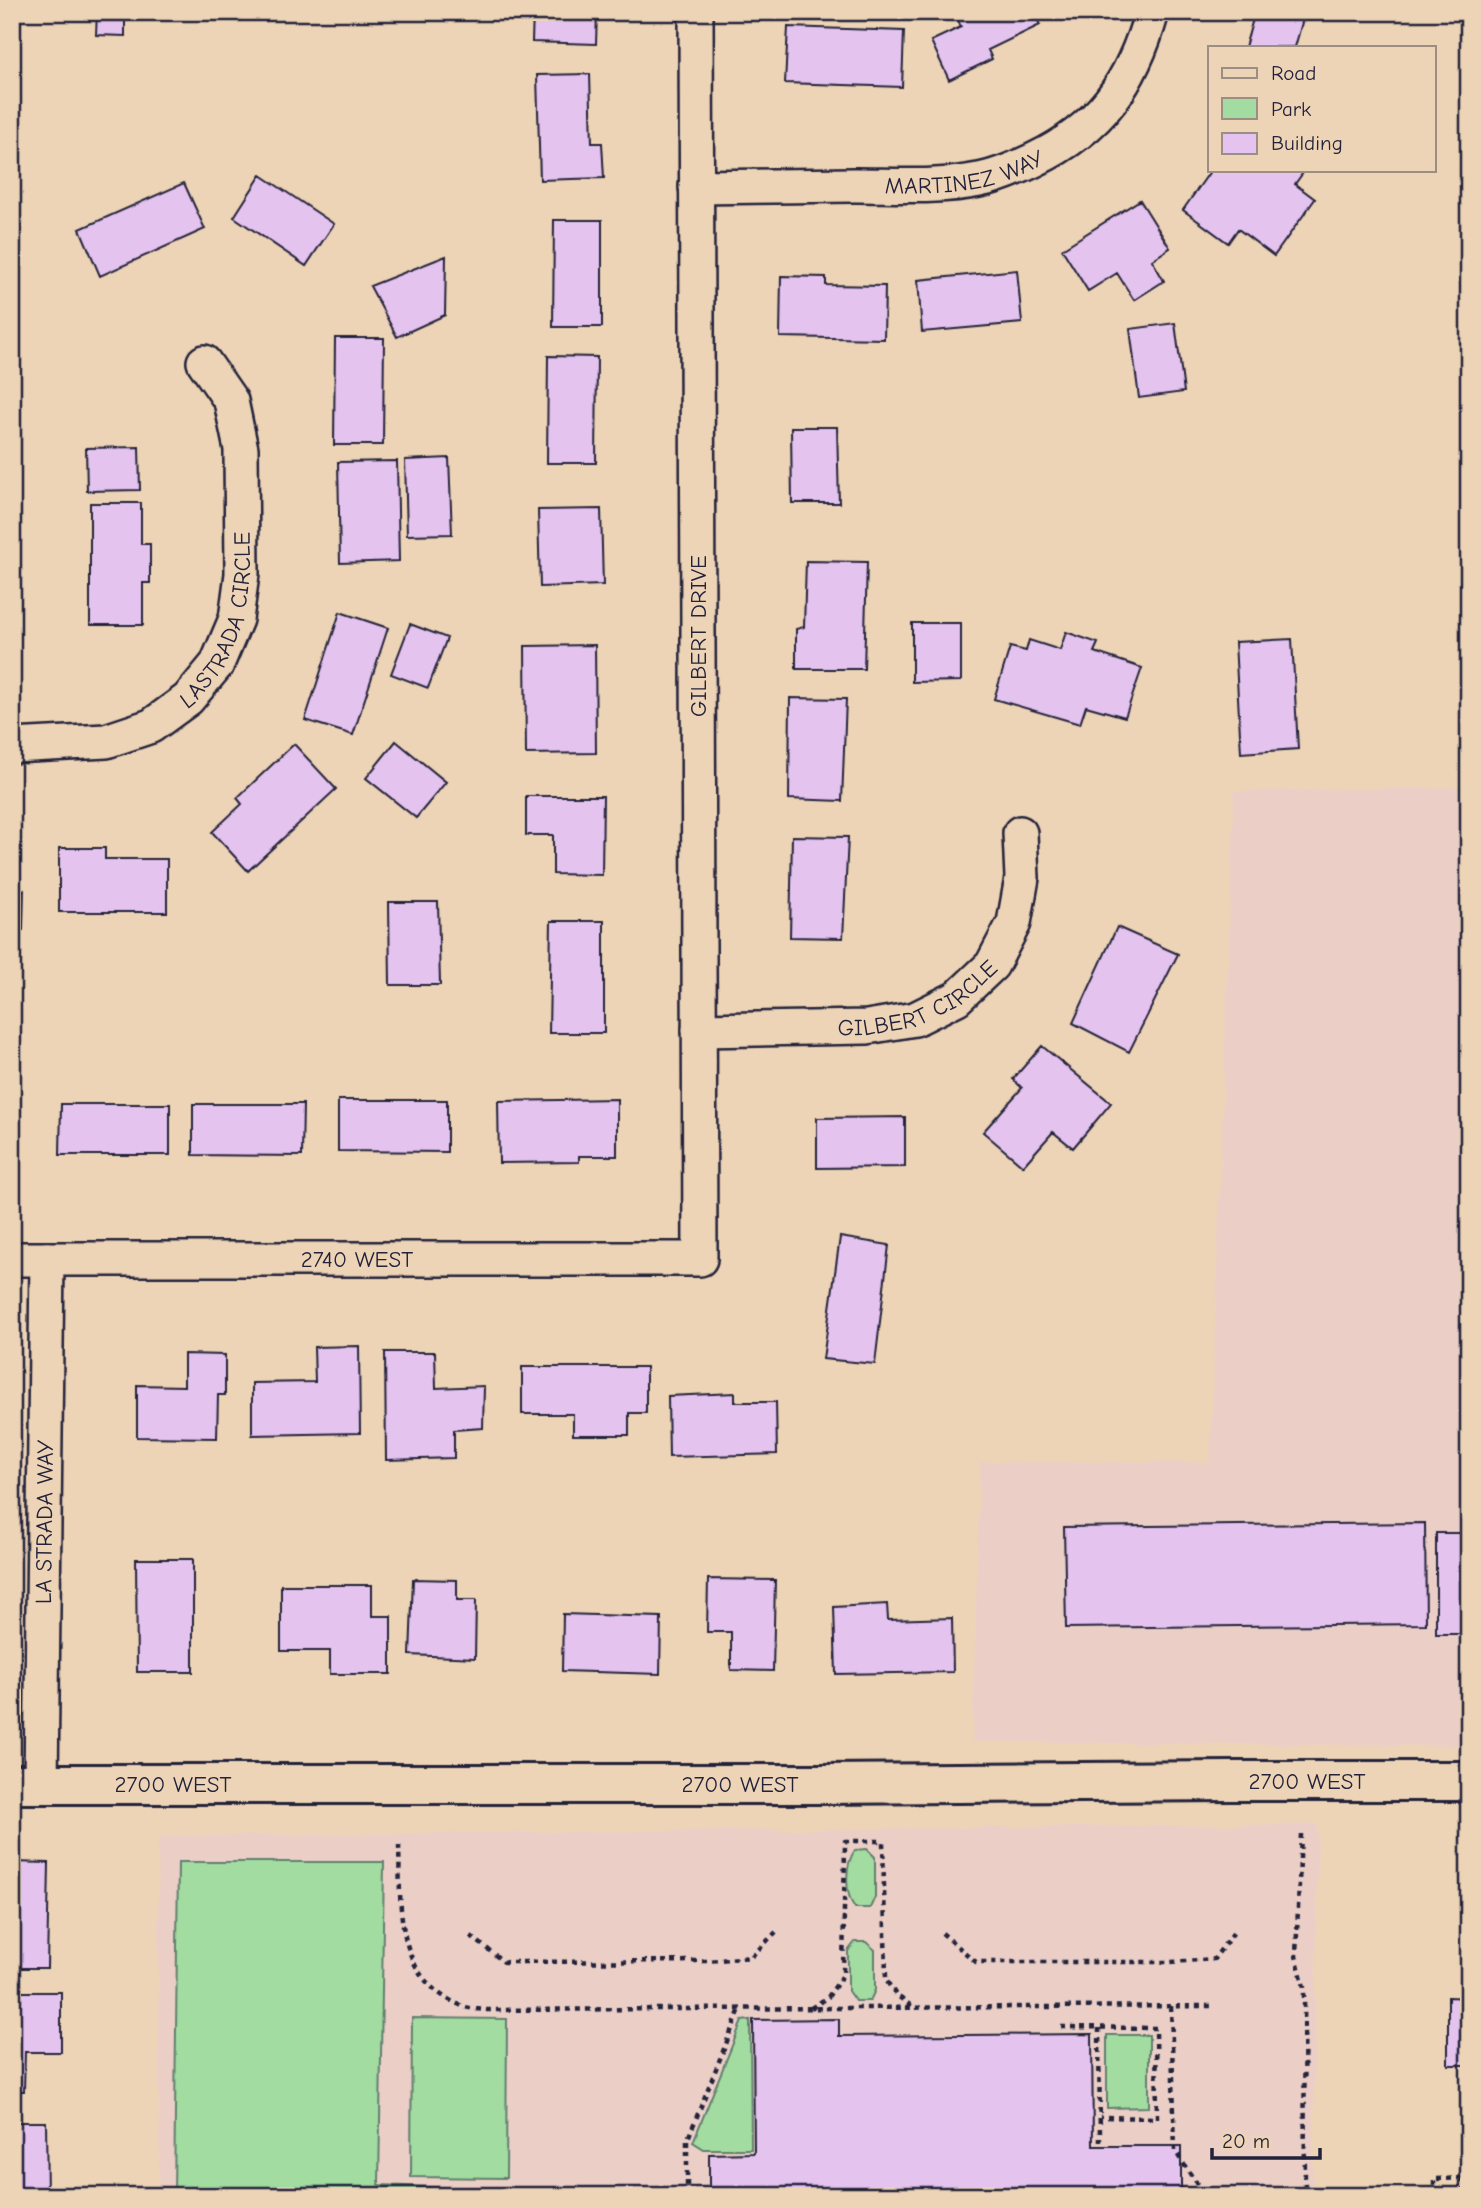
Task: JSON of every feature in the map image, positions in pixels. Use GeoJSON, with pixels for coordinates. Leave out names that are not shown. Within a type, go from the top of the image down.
{"type":"FeatureCollection","features":[{"type":"Feature","properties":{"kind":"main road","name":"2700 WEST"},"geometry":{"type":"LineString","coordinates":[[27,1784],[1469,1782]]}},
{"type":"Feature","properties":{"kind":"street","name":"GILBERT DRIVE"},"geometry":{"type":"LineString","coordinates":[[696,12],[700,1259]]}},
{"type":"Feature","properties":{"kind":"street","name":"MARTINEZ WAY"},"geometry":{"type":"LineString","coordinates":[[696,187],[937,185],[979,180],[1019,167],[1058,149],[1092,124],[1124,84],[1145,40],[1152,12]]}},
{"type":"Feature","properties":{"kind":"street","name":"LASTRADA CIRCLE"},"geometry":{"type":"LineString","coordinates":[[12,746],[106,741],[151,726],[188,699],[217,664],[236,619],[242,574],[241,449],[231,401],[204,362]]}},
{"type":"Feature","properties":{"kind":"street","name":"GILBERT CIRCLE"},"geometry":{"type":"LineString","coordinates":[[699,1030],[867,1027],[915,1019],[957,998],[992,965],[1014,923],[1022,878],[1020,833]]}},
{"type":"Feature","properties":{"kind":"street","name":"2740 WEST"},"geometry":{"type":"LineString","coordinates":[[12,1259],[700,1259]]}},
{"type":"Feature","properties":{"kind":"street","name":"LA STRADA WAY"},"geometry":{"type":"LineString","coordinates":[[27,1784],[47,1259]]}},
{"type":"Feature","properties":{"kind":"path"},"geometry":{"type":"LineString","coordinates":[[1301,1834],[1296,1956],[1304,1987],[1305,2196]]}},
{"type":"Feature","properties":{"kind":"path"},"geometry":{"type":"LineString","coordinates":[[810,2008],[828,1997],[843,1975],[845,1841],[883,1841],[886,1980],[896,1995],[913,2008]]}},
{"type":"Feature","properties":{"kind":"path"},"geometry":{"type":"LineString","coordinates":[[399,1845],[402,1918],[407,1949],[419,1973],[440,1993],[461,2006],[487,2010],[1214,2006]]}},
{"type":"Feature","properties":{"kind":"path"},"geometry":{"type":"LineString","coordinates":[[471,1936],[504,1962],[708,1961],[751,1957],[776,1932]]}},
{"type":"Feature","properties":{"kind":"path"},"geometry":{"type":"LineString","coordinates":[[942,1933],[976,1962],[1171,1962],[1214,1959],[1234,1932]]}},
{"type":"Feature","properties":{"kind":"path"},"geometry":{"type":"LineString","coordinates":[[1171,2006],[1175,2151],[1205,2196]]}},
{"type":"Feature","properties":{"kind":"path"},"geometry":{"type":"LineString","coordinates":[[687,2196],[687,2141],[740,2009]]}},
{"type":"Feature","properties":{"kind":"path"},"geometry":{"type":"LineString","coordinates":[[1061,2027],[1156,2028],[1157,2118],[1100,2117]]}},
{"type":"Feature","properties":{"kind":"path"},"geometry":{"type":"LineString","coordinates":[[1099,2027],[1100,2142]]}},
{"type":"Feature","properties":{"kind":"path"},"geometry":{"type":"LineString","coordinates":[[1462,2178],[1464,2196]]}},
{"type":"Feature","properties":{"kind":"path"},"geometry":{"type":"LineString","coordinates":[[1434,2196],[1434,2179],[1469,2178]]}},
{"type":"Feature","properties":{"kind":"shaded area"},"geometry":{"type":"Polygon","coordinates":[[[1469,787],[1469,1746],[972,1742],[980,1462],[1210,1462],[1234,791],[1469,787]]]}},
{"type":"Feature","properties":{"kind":"shaded area"},"geometry":{"type":"Polygon","coordinates":[[[1318,1824],[1313,2196],[159,2196],[158,1836],[1318,1824]]]}},
{"type":"Feature","properties":{"kind":"green space"},"geometry":{"type":"Polygon","coordinates":[[[867,1849],[875,1857],[875,1897],[870,1908],[855,1908],[849,1895],[849,1863],[855,1850],[867,1849]]]}},
{"type":"Feature","properties":{"kind":"green space"},"geometry":{"type":"Polygon","coordinates":[[[178,1862],[384,1862],[379,2185],[507,2190],[507,2196],[174,2196],[178,1862]]]}},
{"type":"Feature","properties":{"kind":"green space"},"geometry":{"type":"Polygon","coordinates":[[[855,1942],[866,1942],[875,1950],[875,1990],[870,2001],[855,2001],[848,1991],[848,1951],[855,1942]]]}},
{"type":"Feature","properties":{"kind":"green space"},"geometry":{"type":"Polygon","coordinates":[[[412,2018],[507,2019],[506,2178],[411,2177],[412,2018]]]}},
{"type":"Feature","properties":{"kind":"green space"},"geometry":{"type":"Polygon","coordinates":[[[750,2020],[751,2149],[704,2149],[693,2142],[742,2021],[750,2020]]]}},
{"type":"Feature","properties":{"kind":"green space"},"geometry":{"type":"Polygon","coordinates":[[[1107,2035],[1149,2035],[1149,2107],[1107,2108],[1107,2035]]]}},
{"type":"Feature","properties":{"kind":"building"},"geometry":{"type":"Polygon","coordinates":[[[97,12],[125,12],[125,36],[96,35],[97,12]]]}},
{"type":"Feature","properties":{"kind":"building"},"geometry":{"type":"Polygon","coordinates":[[[533,12],[597,12],[596,44],[532,42],[533,12]]]}},
{"type":"Feature","properties":{"kind":"building"},"geometry":{"type":"Polygon","coordinates":[[[764,12],[819,12],[819,16],[764,16],[764,12]]]}},
{"type":"Feature","properties":{"kind":"building"},"geometry":{"type":"Polygon","coordinates":[[[954,12],[1034,12],[1040,25],[988,50],[992,59],[949,80],[931,41],[961,27],[954,12]]]}},
{"type":"Feature","properties":{"kind":"building"},"geometry":{"type":"Polygon","coordinates":[[[1255,12],[1305,12],[1295,46],[1245,46],[1255,12]]]}},
{"type":"Feature","properties":{"kind":"building"},"geometry":{"type":"Polygon","coordinates":[[[788,27],[904,31],[902,87],[785,83],[788,27]]]}},
{"type":"Feature","properties":{"kind":"building"},"geometry":{"type":"Polygon","coordinates":[[[590,74],[592,143],[602,143],[604,178],[540,180],[537,75],[590,74]]]}},
{"type":"Feature","properties":{"kind":"building"},"geometry":{"type":"Polygon","coordinates":[[[1210,172],[1304,172],[1295,184],[1315,199],[1274,256],[1238,229],[1228,243],[1183,210],[1210,172]]]}},
{"type":"Feature","properties":{"kind":"building"},"geometry":{"type":"Polygon","coordinates":[[[261,175],[334,224],[306,266],[234,217],[261,175]]]}},
{"type":"Feature","properties":{"kind":"building"},"geometry":{"type":"Polygon","coordinates":[[[184,183],[205,229],[100,276],[80,229],[184,183]]]}},
{"type":"Feature","properties":{"kind":"building"},"geometry":{"type":"Polygon","coordinates":[[[1140,200],[1170,248],[1152,260],[1164,281],[1134,300],[1117,273],[1088,291],[1062,249],[1140,200]]]}},
{"type":"Feature","properties":{"kind":"building"},"geometry":{"type":"Polygon","coordinates":[[[554,220],[602,220],[602,327],[553,327],[554,220]]]}},
{"type":"Feature","properties":{"kind":"building"},"geometry":{"type":"Polygon","coordinates":[[[446,256],[445,315],[397,337],[370,286],[446,256]]]}},
{"type":"Feature","properties":{"kind":"building"},"geometry":{"type":"Polygon","coordinates":[[[1017,270],[1022,323],[922,332],[918,280],[1017,270]]]}},
{"type":"Feature","properties":{"kind":"building"},"geometry":{"type":"Polygon","coordinates":[[[781,276],[826,277],[826,285],[885,286],[884,339],[780,337],[781,276]]]}},
{"type":"Feature","properties":{"kind":"building"},"geometry":{"type":"Polygon","coordinates":[[[1175,323],[1184,392],[1139,398],[1130,329],[1175,323]]]}},
{"type":"Feature","properties":{"kind":"building"},"geometry":{"type":"Polygon","coordinates":[[[335,338],[384,338],[383,445],[334,445],[335,338]]]}},
{"type":"Feature","properties":{"kind":"building"},"geometry":{"type":"Polygon","coordinates":[[[548,356],[597,357],[596,463],[547,463],[548,356]]]}},
{"type":"Feature","properties":{"kind":"building"},"geometry":{"type":"Polygon","coordinates":[[[791,427],[837,427],[839,503],[792,503],[791,427]]]}},
{"type":"Feature","properties":{"kind":"building"},"geometry":{"type":"Polygon","coordinates":[[[139,447],[140,490],[87,491],[86,448],[139,447]]]}},
{"type":"Feature","properties":{"kind":"building"},"geometry":{"type":"Polygon","coordinates":[[[449,458],[452,534],[407,535],[405,460],[449,458]]]}},
{"type":"Feature","properties":{"kind":"building"},"geometry":{"type":"Polygon","coordinates":[[[397,461],[399,561],[340,563],[338,462],[397,461]]]}},
{"type":"Feature","properties":{"kind":"building"},"geometry":{"type":"Polygon","coordinates":[[[90,503],[141,503],[141,544],[150,544],[150,583],[143,583],[143,625],[90,625],[90,503]]]}},
{"type":"Feature","properties":{"kind":"building"},"geometry":{"type":"Polygon","coordinates":[[[601,509],[603,585],[540,587],[538,510],[601,509]]]}},
{"type":"Feature","properties":{"kind":"building"},"geometry":{"type":"Polygon","coordinates":[[[806,561],[867,562],[864,669],[796,669],[796,629],[804,627],[806,561]]]}},
{"type":"Feature","properties":{"kind":"building"},"geometry":{"type":"Polygon","coordinates":[[[340,612],[388,628],[353,735],[305,720],[340,612]]]}},
{"type":"Feature","properties":{"kind":"building"},"geometry":{"type":"Polygon","coordinates":[[[912,623],[961,623],[961,681],[912,682],[912,623]]]}},
{"type":"Feature","properties":{"kind":"building"},"geometry":{"type":"Polygon","coordinates":[[[410,624],[447,638],[428,688],[391,674],[410,624]]]}},
{"type":"Feature","properties":{"kind":"building"},"geometry":{"type":"Polygon","coordinates":[[[1066,632],[1098,643],[1094,652],[1142,668],[1125,717],[1086,706],[1080,724],[994,699],[1010,647],[1026,651],[1029,640],[1060,650],[1066,632]]]}},
{"type":"Feature","properties":{"kind":"building"},"geometry":{"type":"Polygon","coordinates":[[[1292,639],[1298,749],[1241,753],[1235,642],[1292,639]]]}},
{"type":"Feature","properties":{"kind":"building"},"geometry":{"type":"Polygon","coordinates":[[[595,645],[596,753],[526,754],[525,646],[595,645]]]}},
{"type":"Feature","properties":{"kind":"building"},"geometry":{"type":"Polygon","coordinates":[[[790,698],[846,699],[842,801],[789,799],[790,698]]]}},
{"type":"Feature","properties":{"kind":"building"},"geometry":{"type":"Polygon","coordinates":[[[396,741],[446,782],[416,818],[366,778],[396,741]]]}},
{"type":"Feature","properties":{"kind":"building"},"geometry":{"type":"Polygon","coordinates":[[[294,744],[336,789],[248,871],[212,832],[242,804],[237,798],[294,744]]]}},
{"type":"Feature","properties":{"kind":"building"},"geometry":{"type":"Polygon","coordinates":[[[526,796],[603,796],[602,875],[553,874],[553,835],[526,835],[526,796]]]}},
{"type":"Feature","properties":{"kind":"building"},"geometry":{"type":"Polygon","coordinates":[[[792,836],[848,837],[843,938],[790,937],[792,836]]]}},
{"type":"Feature","properties":{"kind":"building"},"geometry":{"type":"Polygon","coordinates":[[[59,848],[105,848],[105,859],[167,859],[167,912],[59,912],[59,848]]]}},
{"type":"Feature","properties":{"kind":"building"},"geometry":{"type":"Polygon","coordinates":[[[12,889],[24,890],[23,930],[12,929],[12,889]]]}},
{"type":"Feature","properties":{"kind":"building"},"geometry":{"type":"Polygon","coordinates":[[[389,902],[438,902],[440,985],[390,985],[389,902]]]}},
{"type":"Feature","properties":{"kind":"building"},"geometry":{"type":"Polygon","coordinates":[[[551,921],[604,921],[604,1033],[549,1033],[551,921]]]}},
{"type":"Feature","properties":{"kind":"building"},"geometry":{"type":"Polygon","coordinates":[[[1117,927],[1178,954],[1129,1052],[1073,1023],[1117,927]]]}},
{"type":"Feature","properties":{"kind":"building"},"geometry":{"type":"Polygon","coordinates":[[[1042,1046],[1111,1103],[1073,1148],[1053,1132],[1023,1166],[983,1132],[1022,1088],[1013,1079],[1042,1046]]]}},
{"type":"Feature","properties":{"kind":"building"},"geometry":{"type":"Polygon","coordinates":[[[617,1099],[617,1156],[579,1156],[579,1162],[499,1163],[498,1101],[617,1099]]]}},
{"type":"Feature","properties":{"kind":"building"},"geometry":{"type":"Polygon","coordinates":[[[338,1100],[447,1100],[447,1152],[338,1151],[338,1100]]]}},
{"type":"Feature","properties":{"kind":"building"},"geometry":{"type":"Polygon","coordinates":[[[61,1104],[170,1104],[170,1155],[60,1155],[61,1104]]]}},
{"type":"Feature","properties":{"kind":"building"},"geometry":{"type":"Polygon","coordinates":[[[193,1104],[303,1104],[302,1156],[193,1155],[193,1104]]]}},
{"type":"Feature","properties":{"kind":"building"},"geometry":{"type":"Polygon","coordinates":[[[905,1117],[905,1167],[817,1168],[817,1118],[905,1117]]]}},
{"type":"Feature","properties":{"kind":"building"},"geometry":{"type":"Polygon","coordinates":[[[840,1237],[889,1245],[875,1364],[823,1359],[840,1237]]]}},
{"type":"Feature","properties":{"kind":"building"},"geometry":{"type":"Polygon","coordinates":[[[359,1346],[360,1433],[252,1435],[252,1383],[315,1382],[314,1347],[359,1346]]]}},
{"type":"Feature","properties":{"kind":"building"},"geometry":{"type":"Polygon","coordinates":[[[385,1352],[435,1352],[436,1388],[484,1386],[483,1428],[454,1430],[454,1458],[386,1460],[385,1352]]]}},
{"type":"Feature","properties":{"kind":"building"},"geometry":{"type":"Polygon","coordinates":[[[184,1354],[225,1355],[225,1395],[218,1395],[217,1438],[137,1437],[137,1385],[184,1386],[184,1354]]]}},
{"type":"Feature","properties":{"kind":"building"},"geometry":{"type":"Polygon","coordinates":[[[522,1367],[646,1367],[646,1413],[629,1413],[629,1435],[573,1435],[573,1414],[522,1414],[522,1367]]]}},
{"type":"Feature","properties":{"kind":"building"},"geometry":{"type":"Polygon","coordinates":[[[735,1393],[735,1402],[776,1402],[777,1454],[669,1457],[668,1396],[735,1393]]]}},
{"type":"Feature","properties":{"kind":"building"},"geometry":{"type":"Polygon","coordinates":[[[1425,1523],[1426,1624],[1066,1628],[1064,1527],[1425,1523]]]}},
{"type":"Feature","properties":{"kind":"building"},"geometry":{"type":"Polygon","coordinates":[[[1436,1533],[1469,1533],[1469,1634],[1436,1634],[1436,1533]]]}},
{"type":"Feature","properties":{"kind":"building"},"geometry":{"type":"Polygon","coordinates":[[[136,1559],[193,1559],[193,1672],[137,1672],[136,1559]]]}},
{"type":"Feature","properties":{"kind":"building"},"geometry":{"type":"Polygon","coordinates":[[[413,1579],[457,1580],[457,1600],[476,1600],[475,1658],[410,1655],[413,1579]]]}},
{"type":"Feature","properties":{"kind":"building"},"geometry":{"type":"Polygon","coordinates":[[[708,1579],[775,1580],[773,1671],[731,1670],[731,1632],[707,1632],[708,1579]]]}},
{"type":"Feature","properties":{"kind":"building"},"geometry":{"type":"Polygon","coordinates":[[[281,1585],[372,1585],[372,1616],[391,1616],[391,1674],[330,1674],[330,1651],[281,1651],[281,1585]]]}},
{"type":"Feature","properties":{"kind":"building"},"geometry":{"type":"Polygon","coordinates":[[[887,1604],[888,1620],[952,1618],[953,1672],[836,1674],[834,1607],[887,1604]]]}},
{"type":"Feature","properties":{"kind":"building"},"geometry":{"type":"Polygon","coordinates":[[[563,1614],[661,1617],[660,1674],[562,1671],[563,1614]]]}},
{"type":"Feature","properties":{"kind":"building"},"geometry":{"type":"Polygon","coordinates":[[[12,1862],[49,1863],[47,1968],[12,1968],[12,1862]]]}},
{"type":"Feature","properties":{"kind":"building"},"geometry":{"type":"Polygon","coordinates":[[[12,1992],[61,1992],[61,2052],[25,2052],[24,2091],[12,2091],[12,1992]]]}},
{"type":"Feature","properties":{"kind":"building"},"geometry":{"type":"Polygon","coordinates":[[[1448,1997],[1469,1998],[1469,2065],[1448,2065],[1448,1997]]]}},
{"type":"Feature","properties":{"kind":"building"},"geometry":{"type":"Polygon","coordinates":[[[839,2019],[839,2036],[1092,2034],[1093,2146],[1181,2146],[1181,2196],[709,2196],[709,2154],[754,2153],[753,2020],[839,2019]]]}},
{"type":"Feature","properties":{"kind":"building"},"geometry":{"type":"Polygon","coordinates":[[[12,2122],[46,2122],[47,2196],[12,2196],[12,2122]]]}}]}
